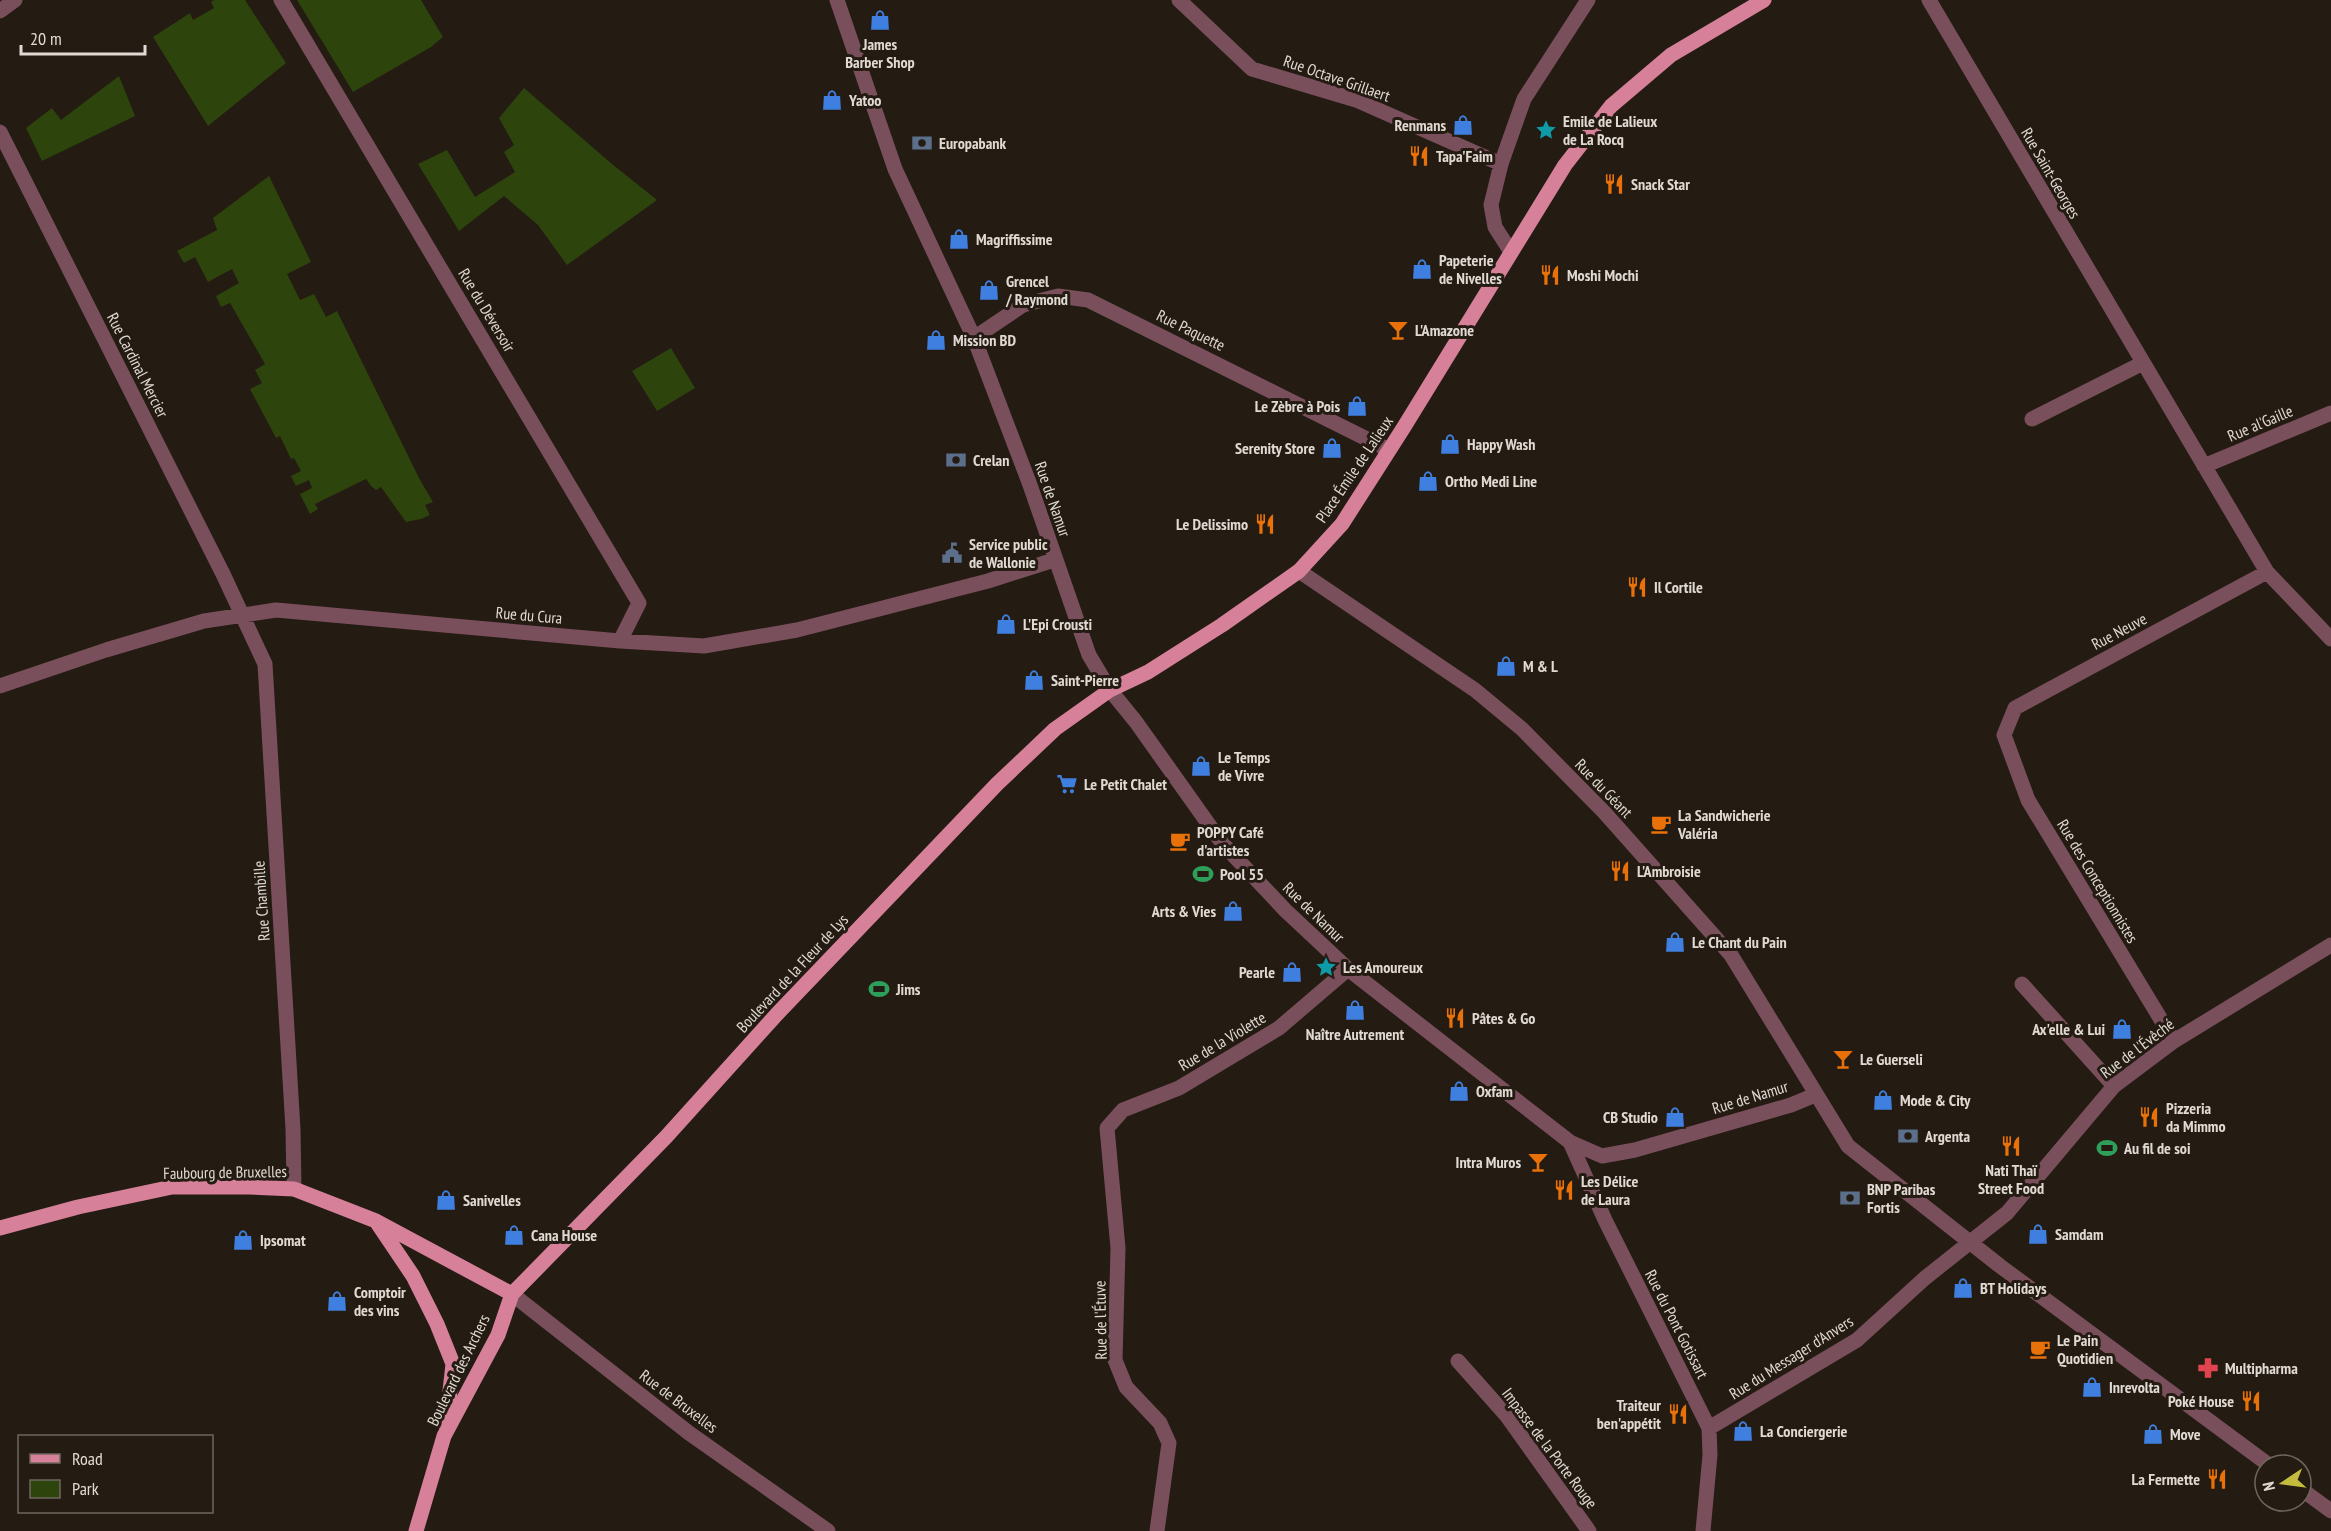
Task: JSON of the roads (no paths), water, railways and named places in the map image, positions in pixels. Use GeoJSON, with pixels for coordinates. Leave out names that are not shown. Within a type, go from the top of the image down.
{"type":"FeatureCollection","features":[{"type":"Feature","properties":{"kind":"main road","name":"Place Émile de Lalieux"},"geometry":{"type":"LineString","coordinates":[[1110,690],[1148,672],[1222,626],[1299,571],[1342,524],[1564,165],[1611,106],[1671,55],[1764,0]]}},
{"type":"Feature","properties":{"kind":"main road","name":"Boulevard de la Fleur de Lys"},"geometry":{"type":"LineString","coordinates":[[512,1294],[666,1137],[777,1014],[997,784],[1055,729],[1110,690]]}},
{"type":"Feature","properties":{"kind":"main road","name":"Faubourg de Bruxelles"},"geometry":{"type":"LineString","coordinates":[[0,1228],[78,1207],[172,1187],[294,1189],[376,1221],[512,1294]]}},
{"type":"Feature","properties":{"kind":"main road"},"geometry":{"type":"LineString","coordinates":[[376,1221],[412,1276],[437,1324],[453,1364],[444,1436]]}},
{"type":"Feature","properties":{"kind":"main road","name":"Boulevard des Archers"},"geometry":{"type":"LineString","coordinates":[[416,1531],[444,1436],[498,1335],[512,1294]]}},
{"type":"Feature","properties":{"kind":"street"},"geometry":{"type":"LineString","coordinates":[[0,11],[15,0]]}},
{"type":"Feature","properties":{"kind":"street","name":"Rue du Déversoir"},"geometry":{"type":"LineString","coordinates":[[281,0],[639,603],[620,641]]}},
{"type":"Feature","properties":{"kind":"street","name":"Rue de Namur"},"geometry":{"type":"LineString","coordinates":[[837,0],[895,169],[974,338],[1030,485],[1054,560],[1089,655],[1110,690],[1222,843],[1285,910],[1348,969],[1570,1142],[1602,1156],[1635,1150],[1791,1105],[1815,1095],[1848,1146],[1971,1243],[2253,1453]]}},
{"type":"Feature","properties":{"kind":"street","name":"Rue Octave Grillaert"},"geometry":{"type":"LineString","coordinates":[[1179,0],[1252,69],[1356,100],[1501,164]]}},
{"type":"Feature","properties":{"kind":"street"},"geometry":{"type":"LineString","coordinates":[[1511,252],[1495,227],[1491,205],[1501,164],[1524,99],[1588,0]]}},
{"type":"Feature","properties":{"kind":"street","name":"Rue Saint-Georges"},"geometry":{"type":"LineString","coordinates":[[1929,0],[2266,572],[2331,639]]}},
{"type":"Feature","properties":{"kind":"street","name":"Rue Cardinal Mercier"},"geometry":{"type":"LineString","coordinates":[[0,132],[244,615]]}},
{"type":"Feature","properties":{"kind":"street","name":"Rue Paquette"},"geometry":{"type":"LineString","coordinates":[[974,338],[1023,305],[1058,296],[1088,300],[1389,450]]}},
{"type":"Feature","properties":{"kind":"street"},"geometry":{"type":"LineString","coordinates":[[2032,419],[2143,363]]}},
{"type":"Feature","properties":{"kind":"street","name":"Rue al'Gaille"},"geometry":{"type":"LineString","coordinates":[[2204,466],[2331,413]]}},
{"type":"Feature","properties":{"kind":"street","name":"Rue du Cura"},"geometry":{"type":"LineString","coordinates":[[0,686],[106,650],[204,621],[276,610],[620,641],[704,646],[796,630],[988,581],[1054,560]]}},
{"type":"Feature","properties":{"kind":"street","name":"Rue du Géant"},"geometry":{"type":"LineString","coordinates":[[1299,571],[1475,690],[1522,729],[1604,813],[1731,955],[1815,1095]]}},
{"type":"Feature","properties":{"kind":"street","name":"Rue Neuve"},"geometry":{"type":"LineString","coordinates":[[2004,735],[2014,708],[2266,572]]}},
{"type":"Feature","properties":{"kind":"street","name":"Rue Chambille"},"geometry":{"type":"LineString","coordinates":[[244,615],[265,664],[293,1129],[294,1189]]}},
{"type":"Feature","properties":{"kind":"street","name":"Rue des Conceptionnistes"},"geometry":{"type":"LineString","coordinates":[[2004,735],[2028,800],[2174,1041]]}},
{"type":"Feature","properties":{"kind":"street","name":"Rue de l'Évêché"},"geometry":{"type":"LineString","coordinates":[[1971,1243],[2007,1214],[2114,1086],[2174,1041],[2331,945]]}},
{"type":"Feature","properties":{"kind":"street","name":"Rue de la Violette"},"geometry":{"type":"LineString","coordinates":[[1107,1128],[1123,1110],[1179,1088],[1279,1028],[1348,969]]}},
{"type":"Feature","properties":{"kind":"street"},"geometry":{"type":"LineString","coordinates":[[2022,984],[2114,1086]]}},
{"type":"Feature","properties":{"kind":"street","name":"Rue de l'Étuve"},"geometry":{"type":"LineString","coordinates":[[1107,1128],[1118,1248],[1115,1360],[1126,1387],[1160,1423],[1169,1443],[1157,1531]]}},
{"type":"Feature","properties":{"kind":"street","name":"Rue du Pont Gotissart"},"geometry":{"type":"LineString","coordinates":[[1570,1142],[1605,1220],[1709,1428],[1710,1455],[1703,1531]]}},
{"type":"Feature","properties":{"kind":"street","name":"Rue du Messager d'Anvers"},"geometry":{"type":"LineString","coordinates":[[1709,1428],[1857,1340],[1925,1278],[1971,1243]]}},
{"type":"Feature","properties":{"kind":"street","name":"Rue de Bruxelles"},"geometry":{"type":"LineString","coordinates":[[512,1294],[689,1433],[828,1531]]}},
{"type":"Feature","properties":{"kind":"street","name":"Impasse de la Porte Rouge"},"geometry":{"type":"LineString","coordinates":[[1458,1361],[1506,1415],[1589,1531]]}},
{"type":"Feature","properties":{"kind":"street"},"geometry":{"type":"LineString","coordinates":[[2313,1498],[2331,1511]]}},
{"type":"Feature","properties":{"kind":"place","name":"James Barber Shop"},"geometry":{"type":"Point","coordinates":[880,20]}},
{"type":"Feature","properties":{"kind":"place","name":"Yatoo"},"geometry":{"type":"Point","coordinates":[832,100]}},
{"type":"Feature","properties":{"kind":"place","name":"Renmans"},"geometry":{"type":"Point","coordinates":[1463,125]}},
{"type":"Feature","properties":{"kind":"place","name":"Emile de Lalieux de La Rocq"},"geometry":{"type":"Point","coordinates":[1546,130]}},
{"type":"Feature","properties":{"kind":"place","name":"Europabank"},"geometry":{"type":"Point","coordinates":[922,143]}},
{"type":"Feature","properties":{"kind":"place","name":"Tapa'Faim"},"geometry":{"type":"Point","coordinates":[1419,156]}},
{"type":"Feature","properties":{"kind":"place","name":"Snack Star"},"geometry":{"type":"Point","coordinates":[1614,184]}},
{"type":"Feature","properties":{"kind":"place","name":"Magriffissime"},"geometry":{"type":"Point","coordinates":[959,239]}},
{"type":"Feature","properties":{"kind":"place","name":"Papeterie de Nivelles"},"geometry":{"type":"Point","coordinates":[1422,269]}},
{"type":"Feature","properties":{"kind":"place","name":"Moshi Mochi"},"geometry":{"type":"Point","coordinates":[1550,275]}},
{"type":"Feature","properties":{"kind":"place","name":"Grencel / Raymond"},"geometry":{"type":"Point","coordinates":[989,290]}},
{"type":"Feature","properties":{"kind":"place","name":"L'Amazone"},"geometry":{"type":"Point","coordinates":[1398,330]}},
{"type":"Feature","properties":{"kind":"place","name":"Mission BD"},"geometry":{"type":"Point","coordinates":[936,340]}},
{"type":"Feature","properties":{"kind":"place","name":"Le Zèbre à Pois"},"geometry":{"type":"Point","coordinates":[1357,406]}},
{"type":"Feature","properties":{"kind":"place","name":"Happy Wash"},"geometry":{"type":"Point","coordinates":[1450,444]}},
{"type":"Feature","properties":{"kind":"place","name":"Serenity Store"},"geometry":{"type":"Point","coordinates":[1332,448]}},
{"type":"Feature","properties":{"kind":"place","name":"Crelan"},"geometry":{"type":"Point","coordinates":[956,460]}},
{"type":"Feature","properties":{"kind":"place","name":"Ortho Medi Line"},"geometry":{"type":"Point","coordinates":[1428,481]}},
{"type":"Feature","properties":{"kind":"place","name":"Le Delissimo"},"geometry":{"type":"Point","coordinates":[1265,524]}},
{"type":"Feature","properties":{"kind":"place","name":"Service public de Wallonie"},"geometry":{"type":"Point","coordinates":[952,553]}},
{"type":"Feature","properties":{"kind":"place","name":"Il Cortile"},"geometry":{"type":"Point","coordinates":[1637,587]}},
{"type":"Feature","properties":{"kind":"place","name":"L'Epi Crousti"},"geometry":{"type":"Point","coordinates":[1006,624]}},
{"type":"Feature","properties":{"kind":"place","name":"M & L"},"geometry":{"type":"Point","coordinates":[1506,666]}},
{"type":"Feature","properties":{"kind":"place","name":"Saint-Pierre"},"geometry":{"type":"Point","coordinates":[1034,680]}},
{"type":"Feature","properties":{"kind":"place","name":"Le Temps de Vivre"},"geometry":{"type":"Point","coordinates":[1201,766]}},
{"type":"Feature","properties":{"kind":"place","name":"Le Petit Chalet"},"geometry":{"type":"Point","coordinates":[1067,784]}},
{"type":"Feature","properties":{"kind":"place","name":"La Sandwicherie Valéria"},"geometry":{"type":"Point","coordinates":[1661,824]}},
{"type":"Feature","properties":{"kind":"place","name":"POPPY Café d'artistes"},"geometry":{"type":"Point","coordinates":[1180,841]}},
{"type":"Feature","properties":{"kind":"place","name":"L'Ambroisie"},"geometry":{"type":"Point","coordinates":[1620,871]}},
{"type":"Feature","properties":{"kind":"place","name":"Pool 55"},"geometry":{"type":"Point","coordinates":[1203,874]}},
{"type":"Feature","properties":{"kind":"place","name":"Arts & Vies"},"geometry":{"type":"Point","coordinates":[1233,911]}},
{"type":"Feature","properties":{"kind":"place","name":"Le Chant du Pain"},"geometry":{"type":"Point","coordinates":[1675,942]}},
{"type":"Feature","properties":{"kind":"place","name":"Les Amoureux"},"geometry":{"type":"Point","coordinates":[1326,967]}},
{"type":"Feature","properties":{"kind":"place","name":"Pearle"},"geometry":{"type":"Point","coordinates":[1292,972]}},
{"type":"Feature","properties":{"kind":"place","name":"Jims"},"geometry":{"type":"Point","coordinates":[879,989]}},
{"type":"Feature","properties":{"kind":"place","name":"Naître Autrement"},"geometry":{"type":"Point","coordinates":[1355,1010]}},
{"type":"Feature","properties":{"kind":"place","name":"Pâtes & Go"},"geometry":{"type":"Point","coordinates":[1455,1018]}},
{"type":"Feature","properties":{"kind":"place","name":"Ax'elle & Lui"},"geometry":{"type":"Point","coordinates":[2122,1029]}},
{"type":"Feature","properties":{"kind":"place","name":"Le Guerseli"},"geometry":{"type":"Point","coordinates":[1843,1059]}},
{"type":"Feature","properties":{"kind":"place","name":"Oxfam"},"geometry":{"type":"Point","coordinates":[1459,1091]}},
{"type":"Feature","properties":{"kind":"place","name":"Mode & City"},"geometry":{"type":"Point","coordinates":[1883,1100]}},
{"type":"Feature","properties":{"kind":"place","name":"CB Studio"},"geometry":{"type":"Point","coordinates":[1675,1117]}},
{"type":"Feature","properties":{"kind":"place","name":"Pizzeria da Mimmo"},"geometry":{"type":"Point","coordinates":[2149,1117]}},
{"type":"Feature","properties":{"kind":"place","name":"Argenta"},"geometry":{"type":"Point","coordinates":[1908,1136]}},
{"type":"Feature","properties":{"kind":"place","name":"Nati Thaï Street Food"},"geometry":{"type":"Point","coordinates":[2011,1146]}},
{"type":"Feature","properties":{"kind":"place","name":"Au fil de soi"},"geometry":{"type":"Point","coordinates":[2107,1148]}},
{"type":"Feature","properties":{"kind":"place","name":"Intra Muros"},"geometry":{"type":"Point","coordinates":[1538,1162]}},
{"type":"Feature","properties":{"kind":"place","name":"Les Délice de Laura"},"geometry":{"type":"Point","coordinates":[1564,1190]}},
{"type":"Feature","properties":{"kind":"place","name":"BNP Paribas Fortis"},"geometry":{"type":"Point","coordinates":[1850,1198]}},
{"type":"Feature","properties":{"kind":"place","name":"Sanivelles"},"geometry":{"type":"Point","coordinates":[446,1200]}},
{"type":"Feature","properties":{"kind":"place","name":"Samdam"},"geometry":{"type":"Point","coordinates":[2038,1234]}},
{"type":"Feature","properties":{"kind":"place","name":"Cana House"},"geometry":{"type":"Point","coordinates":[514,1235]}},
{"type":"Feature","properties":{"kind":"place","name":"Ipsomat"},"geometry":{"type":"Point","coordinates":[243,1240]}},
{"type":"Feature","properties":{"kind":"place","name":"BT Holidays"},"geometry":{"type":"Point","coordinates":[1963,1288]}},
{"type":"Feature","properties":{"kind":"place","name":"Comptoir des vins"},"geometry":{"type":"Point","coordinates":[337,1301]}},
{"type":"Feature","properties":{"kind":"place","name":"Le Pain Quotidien"},"geometry":{"type":"Point","coordinates":[2040,1349]}},
{"type":"Feature","properties":{"kind":"place","name":"Multipharma"},"geometry":{"type":"Point","coordinates":[2208,1368]}},
{"type":"Feature","properties":{"kind":"place","name":"Inrevolta"},"geometry":{"type":"Point","coordinates":[2092,1387]}},
{"type":"Feature","properties":{"kind":"place","name":"Poké House"},"geometry":{"type":"Point","coordinates":[2251,1401]}},
{"type":"Feature","properties":{"kind":"place","name":"Traiteur ben'appétit"},"geometry":{"type":"Point","coordinates":[1678,1414]}},
{"type":"Feature","properties":{"kind":"place","name":"La Conciergerie"},"geometry":{"type":"Point","coordinates":[1743,1431]}},
{"type":"Feature","properties":{"kind":"place","name":"Move"},"geometry":{"type":"Point","coordinates":[2153,1434]}},
{"type":"Feature","properties":{"kind":"place","name":"La Fermette"},"geometry":{"type":"Point","coordinates":[2217,1479]}}]}
